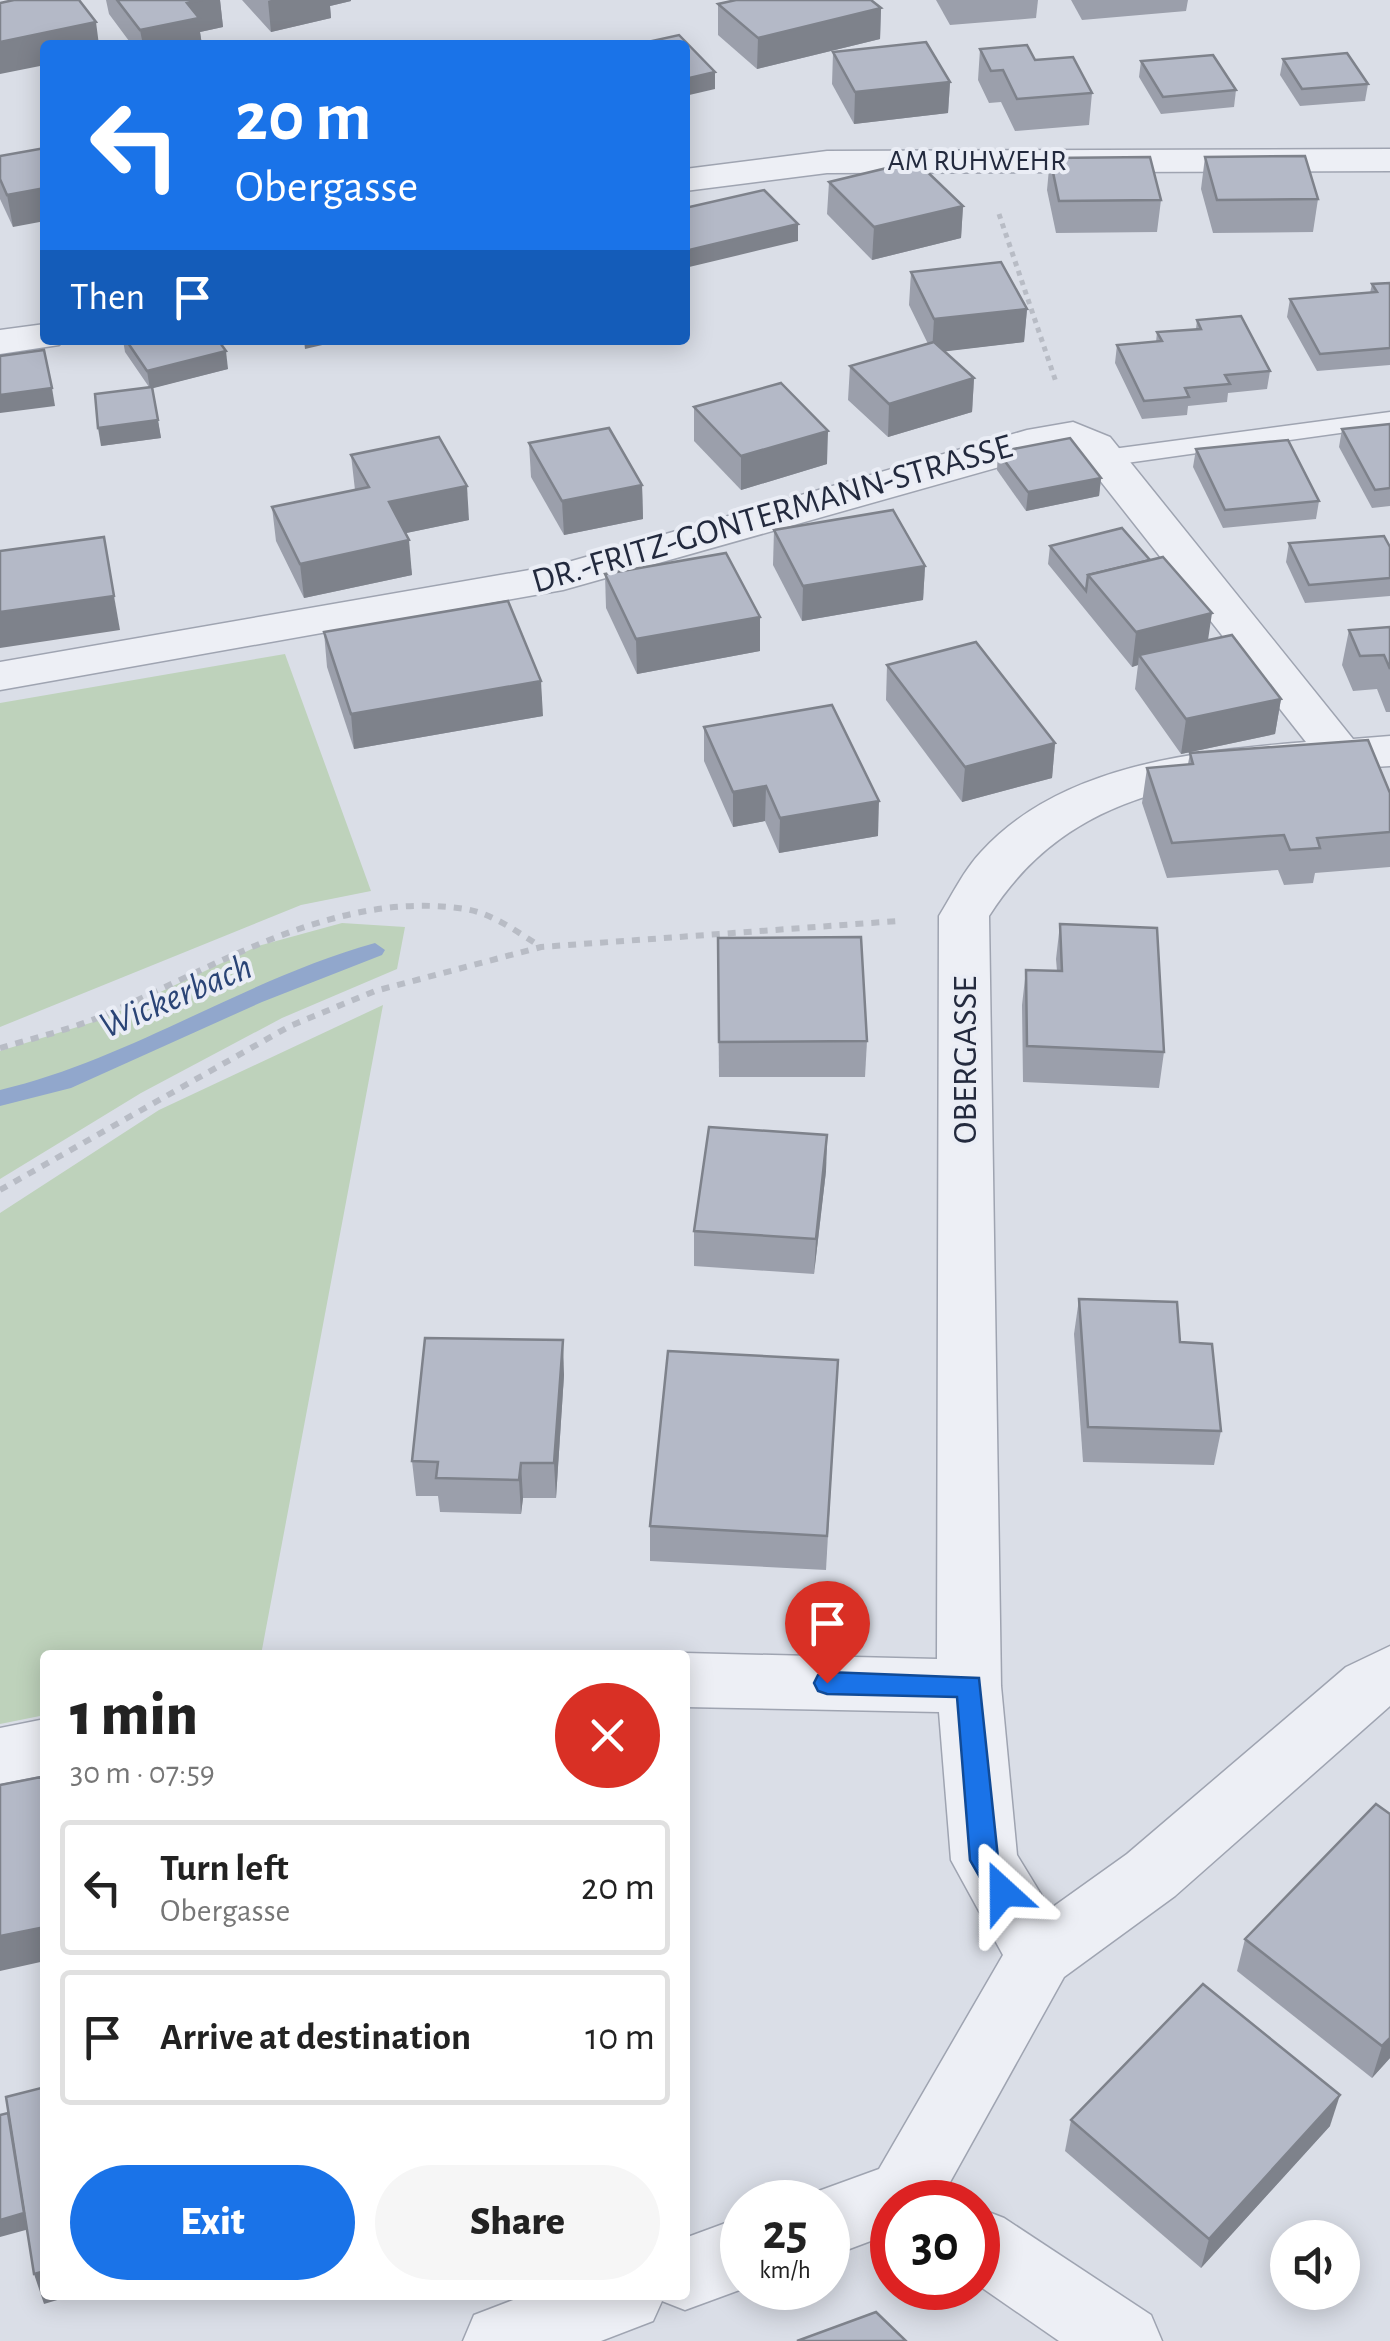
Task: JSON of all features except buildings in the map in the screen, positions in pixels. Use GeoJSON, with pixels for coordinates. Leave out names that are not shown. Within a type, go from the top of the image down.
{"type":"FeatureCollection","features":[{"type":"Feature","properties":{"kind":"street","name":"AM RUHWEHR"},"geometry":{"type":"LineString","coordinates":[[690,179],[827,162],[1390,160]]}},
{"type":"Feature","properties":{"kind":"street"},"geometry":{"type":"LineString","coordinates":[[0,342],[40,337]]}},
{"type":"Feature","properties":{"kind":"street","name":"DR.-FRITZ-GONTERMANN-STRASSE"},"geometry":{"type":"LineString","coordinates":[[0,676],[563,577],[1042,439],[1073,436],[1095,446],[1365,753]]}},
{"type":"Feature","properties":{"kind":"street","name":"OBERGASSE"},"geometry":{"type":"LineString","coordinates":[[1040,1955],[984,1860],[969,1686],[964,916],[980,883],[1014,842],[1069,810],[1132,782],[1194,769],[1365,753]]}},
{"type":"Feature","properties":{"kind":"street"},"geometry":{"type":"LineString","coordinates":[[920,2180],[1040,1955],[1151,1875],[1390,1673]]}},
{"type":"Feature","properties":{"kind":"street"},"geometry":{"type":"LineString","coordinates":[[690,1680],[969,1686]]}},
{"type":"Feature","properties":{"kind":"street"},"geometry":{"type":"LineString","coordinates":[[0,1756],[40,1747]]}},
{"type":"Feature","properties":{"kind":"street"},"geometry":{"type":"LineString","coordinates":[[1000,2259],[1124,2341]]}},
{"type":"Feature","properties":{"kind":"street"},"geometry":{"type":"LineString","coordinates":[[690,2272],[720,2261]]}},
{"type":"Feature","properties":{"kind":"street"},"geometry":{"type":"LineString","coordinates":[[501,2341],[613,2300]]}},
{"type":"Feature","properties":{"kind":"lane"},"geometry":{"type":"LineString","coordinates":[[1105,458],[1390,419]]}},
{"type":"Feature","properties":{"kind":"path"},"geometry":{"type":"LineString","coordinates":[[1014,248],[1044,343]]}},
{"type":"Feature","properties":{"kind":"path"},"geometry":{"type":"LineString","coordinates":[[0,1048],[100,1017],[256,943],[382,910],[410,906],[467,910],[542,947]]}},
{"type":"Feature","properties":{"kind":"path"},"geometry":{"type":"LineString","coordinates":[[0,1190],[290,1026],[375,991],[542,947],[964,916]]}},
{"type":"Feature","properties":{"kind":"green space"},"geometry":{"type":"Polygon","coordinates":[[[285,654],[371,891],[301,905],[0,1027],[0,703],[285,654]]]}},
{"type":"Feature","properties":{"kind":"green space"},"geometry":{"type":"Polygon","coordinates":[[[342,923],[405,927],[397,969],[282,1018],[141,1093],[0,1179],[0,1051],[103,1019],[258,946],[342,923]]]}},
{"type":"Feature","properties":{"kind":"green space"},"geometry":{"type":"Polygon","coordinates":[[[383,1005],[262,1650],[40,1650],[40,1716],[0,1724],[0,1213],[159,1110],[383,1005]]]}},
{"type":"Feature","properties":{"kind":"waterway","name":"Wickerbach"},"geometry":{"type":"LineString","coordinates":[[0,1098],[63,1083],[254,997],[375,950]]}},
{"type":"Feature","properties":{"kind":"route"},"geometry":{"type":"LineString","coordinates":[[827,1683],[969,1686],[984,1860],[1003,1892]]}}]}
